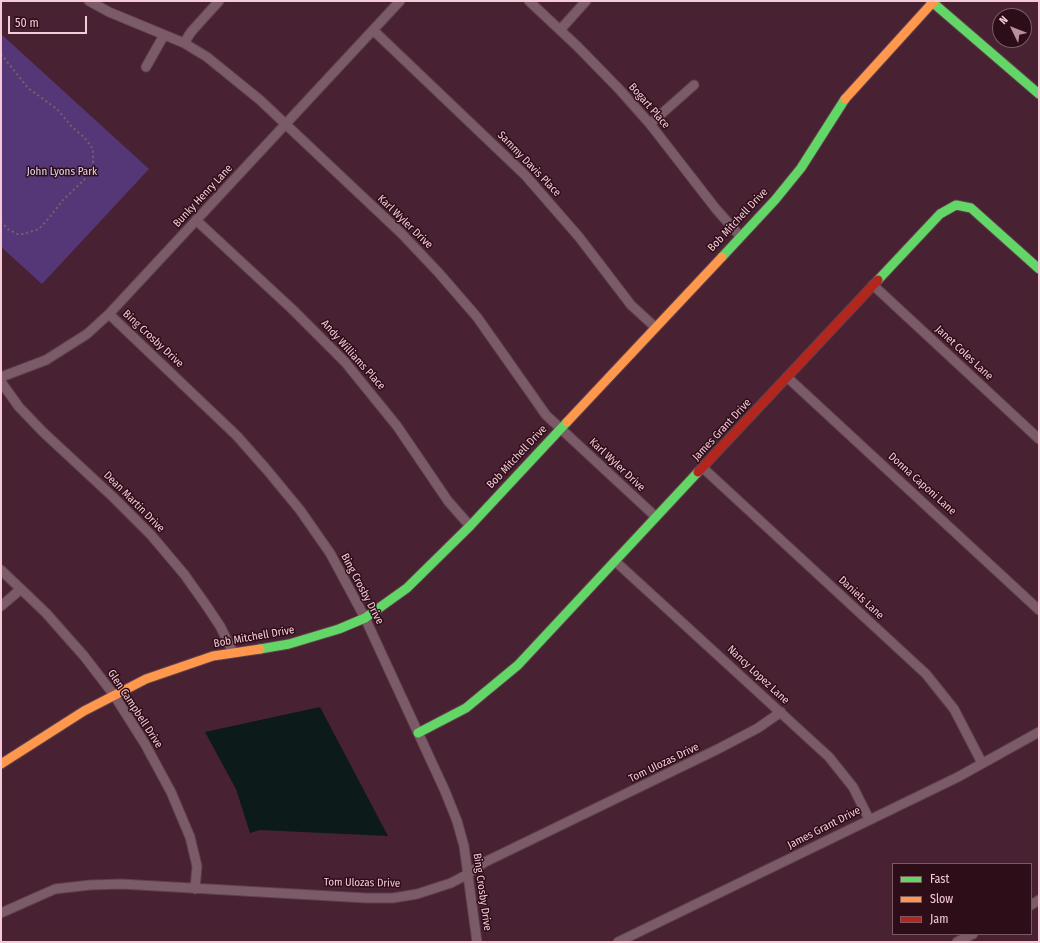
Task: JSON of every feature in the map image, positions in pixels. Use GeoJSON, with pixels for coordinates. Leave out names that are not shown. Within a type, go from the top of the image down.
{"type":"FeatureCollection","features":[{"type":"Feature","properties":{"kind":"street","name":"Karl Wyler Drive"},"geometry":{"type":"LineString","coordinates":[[89,1],[110,12],[184,43],[236,79],[286,124],[401,234],[438,272],[477,317],[546,415],[656,517]]}},
{"type":"Feature","properties":{"kind":"street"},"geometry":{"type":"LineString","coordinates":[[184,43],[191,32],[219,1]]}},
{"type":"Feature","properties":{"kind":"street","name":"Bunky Henry Lane"},"geometry":{"type":"LineString","coordinates":[[1,377],[26,369],[53,357],[87,334],[109,314],[400,1]]}},
{"type":"Feature","properties":{"kind":"street","name":"Bogart Place"},"geometry":{"type":"LineString","coordinates":[[529,1],[619,89],[650,124],[716,209],[740,236]]}},
{"type":"Feature","properties":{"kind":"street"},"geometry":{"type":"LineString","coordinates":[[560,30],[586,1]]}},
{"type":"Feature","properties":{"kind":"street"},"geometry":{"type":"LineString","coordinates":[[932,1],[1037,88]]}},
{"type":"Feature","properties":{"kind":"street","name":"Bob Mitchell Drive"},"geometry":{"type":"LineString","coordinates":[[1,764],[84,711],[146,678],[186,664],[233,652],[308,639],[365,618],[407,588],[470,526],[775,200],[801,168],[838,108],[851,91],[932,1]]}},
{"type":"Feature","properties":{"kind":"street","name":"Sammy Davis Place"},"geometry":{"type":"LineString","coordinates":[[373,30],[525,175],[579,237],[631,305],[655,327]]}},
{"type":"Feature","properties":{"kind":"street"},"geometry":{"type":"LineString","coordinates":[[146,67],[164,35]]}},
{"type":"Feature","properties":{"kind":"street"},"geometry":{"type":"LineString","coordinates":[[650,124],[694,85]]}},
{"type":"Feature","properties":{"kind":"street","name":"James Grant Drive"},"geometry":{"type":"LineString","coordinates":[[418,733],[466,708],[518,665],[940,214],[956,205],[966,206],[978,213],[1039,269]]}},
{"type":"Feature","properties":{"kind":"street","name":"Andy Williams Place"},"geometry":{"type":"LineString","coordinates":[[196,220],[292,309],[345,362],[397,426],[448,501],[470,526]]}},
{"type":"Feature","properties":{"kind":"street","name":"Janet Coles Lane"},"geometry":{"type":"LineString","coordinates":[[873,285],[1039,439]]}},
{"type":"Feature","properties":{"kind":"street","name":"Bing Crosby Drive"},"geometry":{"type":"LineString","coordinates":[[109,314],[237,436],[268,470],[330,553],[365,618],[457,821],[464,846],[466,875],[477,942]]}},
{"type":"Feature","properties":{"kind":"street","name":"Donna Caponi Lane"},"geometry":{"type":"LineString","coordinates":[[787,377],[1039,610]]}},
{"type":"Feature","properties":{"kind":"street","name":"Dean Martin Drive"},"geometry":{"type":"LineString","coordinates":[[1,382],[29,417],[113,497],[151,536],[184,574],[220,626],[233,652]]}},
{"type":"Feature","properties":{"kind":"street","name":"Daniels Lane"},"geometry":{"type":"LineString","coordinates":[[702,468],[926,674],[954,709],[982,763]]}},
{"type":"Feature","properties":{"kind":"street","name":"Nancy Lopez Lane"},"geometry":{"type":"LineString","coordinates":[[615,561],[830,757],[856,791],[869,819]]}},
{"type":"Feature","properties":{"kind":"street","name":"Glen Campbell Drive"},"geometry":{"type":"LineString","coordinates":[[1,570],[46,613],[75,645],[114,695],[145,744],[182,815],[195,850],[197,866],[195,889]]}},
{"type":"Feature","properties":{"kind":"street"},"geometry":{"type":"LineString","coordinates":[[1,606],[21,589]]}},
{"type":"Feature","properties":{"kind":"street","name":"Tom Ulozas Drive"},"geometry":{"type":"LineString","coordinates":[[1,913],[55,889],[121,884],[366,898],[394,898],[417,894],[440,887],[466,875],[485,862],[725,746],[758,728],[781,712]]}},
{"type":"Feature","properties":{"kind":"street","name":"James Grant Drive"},"geometry":{"type":"LineString","coordinates":[[618,942],[952,780],[1039,732]]}},
{"type":"Feature","properties":{"kind":"street"},"geometry":{"type":"LineString","coordinates":[[957,942],[971,935]]}},
{"type":"Feature","properties":{"kind":"path"},"geometry":{"type":"LineString","coordinates":[[1,54],[19,79],[37,96],[57,109],[72,127],[84,137],[93,149],[93,163],[88,176],[63,200],[39,228],[23,234],[17,234],[8,229],[1,222]]}},
{"type":"Feature","properties":{"kind":"green space","name":"John Lyons Park"},"geometry":{"type":"Polygon","coordinates":[[[1,34],[149,169],[42,284],[1,247],[1,34]]]}},
{"type":"Feature","properties":{"kind":"shaded area"},"geometry":{"type":"Polygon","coordinates":[[[320,707],[388,836],[260,830],[250,833],[236,789],[205,732],[320,707]]]}},
{"type":"Feature","properties":{"kind":"traffic: fast"},"geometry":{"type":"LineString","coordinates":[[931,1],[1039,94]]}},
{"type":"Feature","properties":{"kind":"traffic: fast"},"geometry":{"type":"LineString","coordinates":[[722,257],[775,200],[801,168],[845,99]]}},
{"type":"Feature","properties":{"kind":"traffic: fast"},"geometry":{"type":"LineString","coordinates":[[878,280],[940,214],[956,205],[971,208],[1039,269]]}},
{"type":"Feature","properties":{"kind":"traffic: fast"},"geometry":{"type":"LineString","coordinates":[[260,649],[289,644],[339,629],[365,618],[407,588],[470,526],[567,422]]}},
{"type":"Feature","properties":{"kind":"traffic: fast"},"geometry":{"type":"LineString","coordinates":[[418,733],[466,708],[518,665],[698,472]]}},
{"type":"Feature","properties":{"kind":"traffic: slow"},"geometry":{"type":"LineString","coordinates":[[845,99],[934,1]]}},
{"type":"Feature","properties":{"kind":"traffic: slow"},"geometry":{"type":"LineString","coordinates":[[567,422],[722,257]]}},
{"type":"Feature","properties":{"kind":"traffic: slow"},"geometry":{"type":"LineString","coordinates":[[1,764],[84,711],[146,679],[213,656],[260,649]]}},
{"type":"Feature","properties":{"kind":"traffic: jam"},"geometry":{"type":"LineString","coordinates":[[698,472],[878,280]]}}]}
